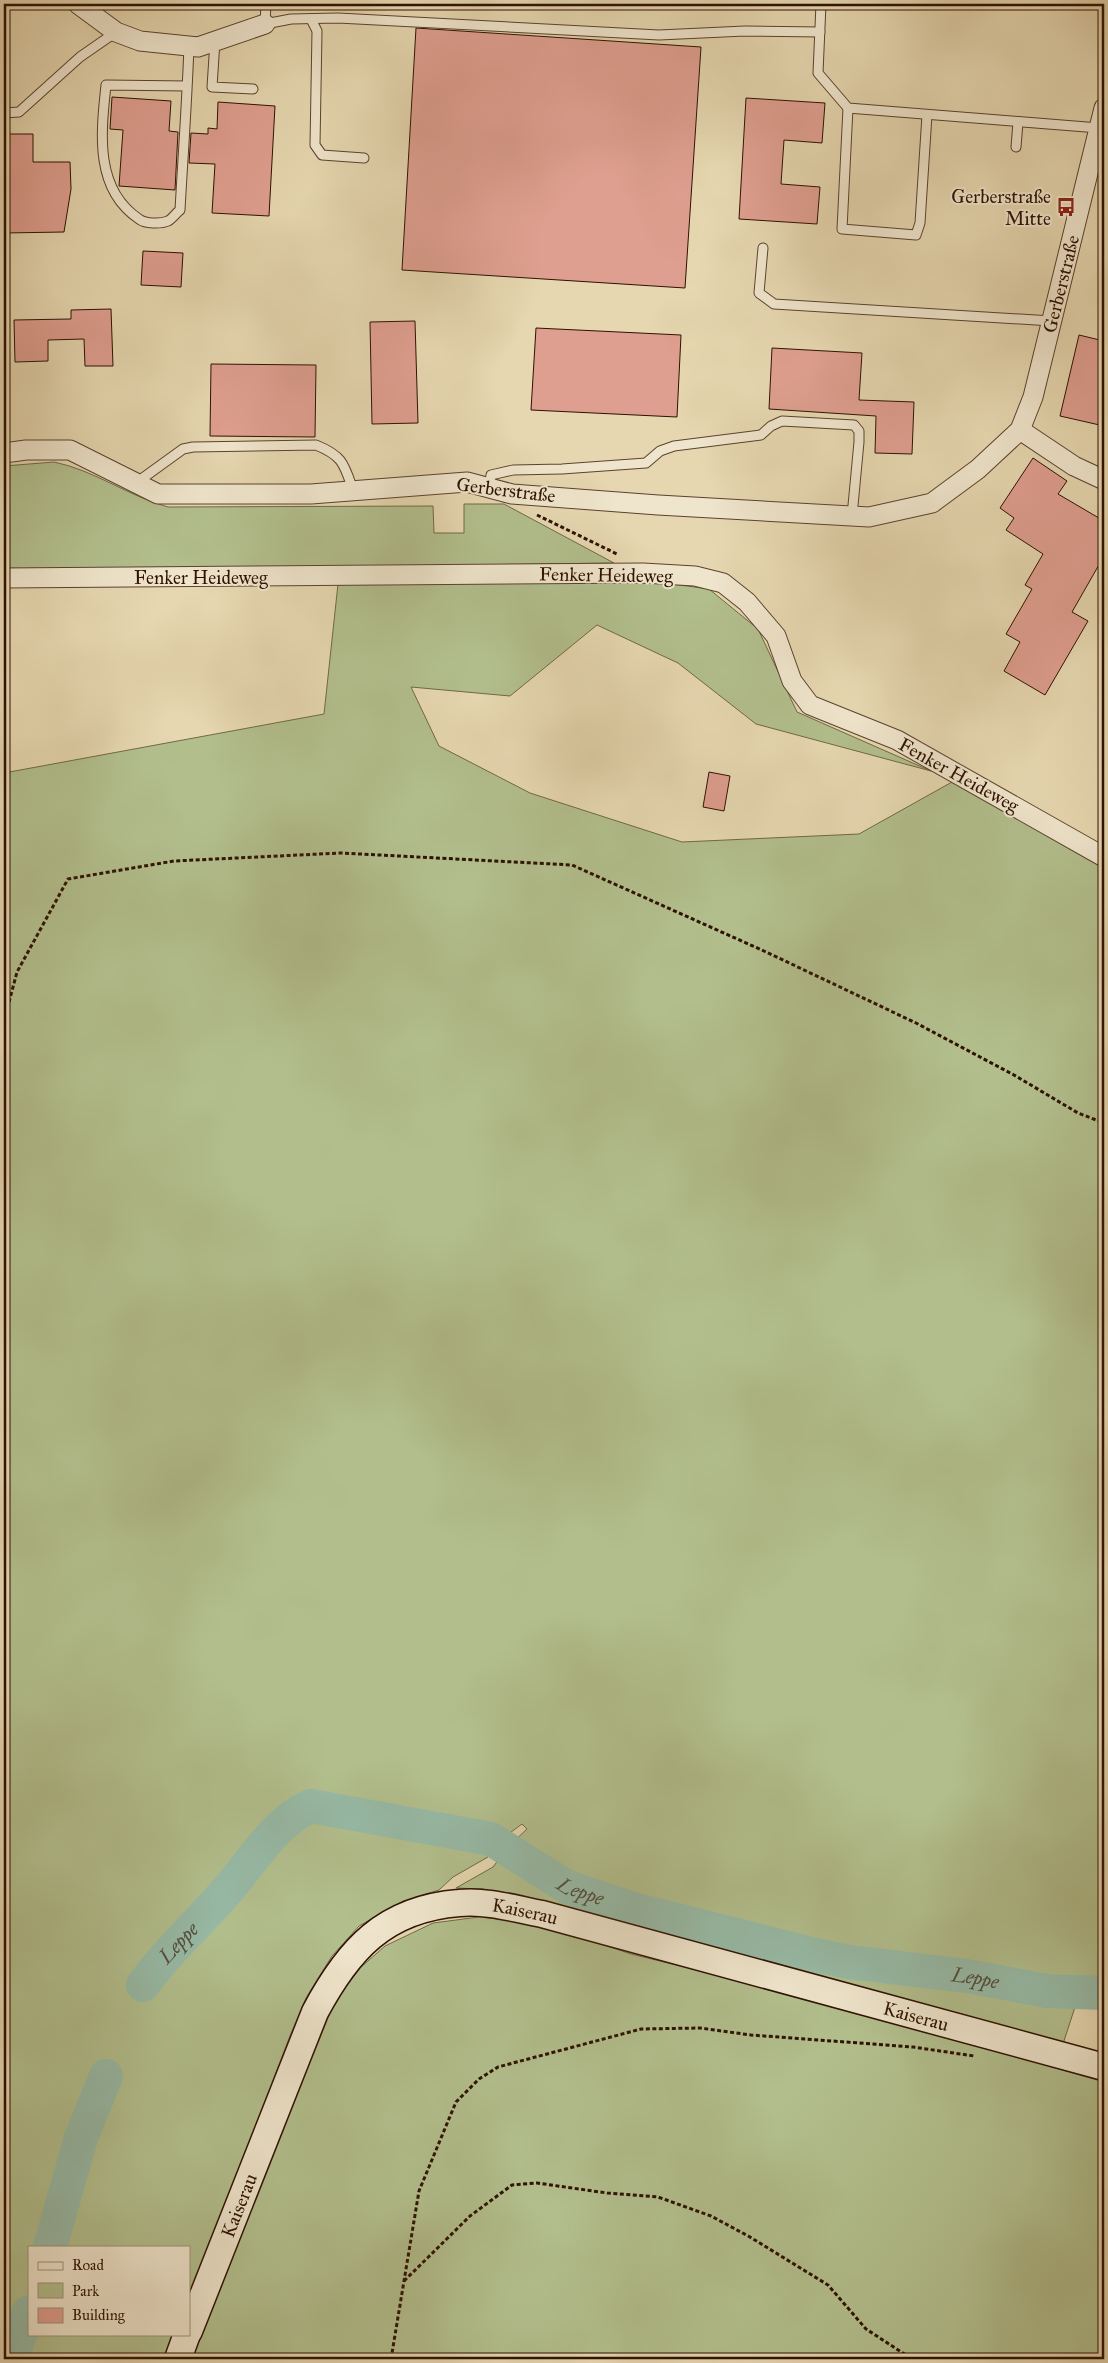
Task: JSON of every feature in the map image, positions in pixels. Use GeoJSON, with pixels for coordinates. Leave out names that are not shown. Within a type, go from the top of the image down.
{"type":"FeatureCollection","features":[{"type":"Feature","properties":{"kind":"main road","name":"Kaiserau"},"geometry":{"type":"LineString","coordinates":[[190,2328],[311,2021],[330,1983],[349,1958],[375,1931],[416,1912],[460,1902],[498,1905],[542,1914],[1104,2067]]}},
{"type":"Feature","properties":{"kind":"main road","name":"Kaiserau"},"geometry":{"type":"LineString","coordinates":[[178,2359],[187,2336]]}},
{"type":"Feature","properties":{"kind":"street"},"geometry":{"type":"LineString","coordinates":[[78,4],[116,32],[140,41],[198,47],[265,24]]}},
{"type":"Feature","properties":{"kind":"street","name":"Gerberstraße"},"geometry":{"type":"LineString","coordinates":[[4,453],[26,450],[70,450],[158,494],[311,494],[467,482],[512,494],[636,504],[869,517],[932,503],[978,469],[1020,430],[1033,397],[1104,108]]}},
{"type":"Feature","properties":{"kind":"street"},"geometry":{"type":"LineString","coordinates":[[1020,430],[1074,466],[1104,480]]}},
{"type":"Feature","properties":{"kind":"street","name":"Fenker Heideweg"},"geometry":{"type":"LineString","coordinates":[[4,578],[644,574],[695,576],[723,583],[747,602],[776,636],[792,680],[810,705],[897,740],[1104,857]]}},
{"type":"Feature","properties":{"kind":"lane"},"geometry":{"type":"LineString","coordinates":[[266,4],[265,24],[291,19],[311,19],[659,35],[745,31],[820,32]]}},
{"type":"Feature","properties":{"kind":"lane"},"geometry":{"type":"LineString","coordinates":[[821,4],[818,73],[848,108],[842,229],[916,235],[920,223],[927,115]]}},
{"type":"Feature","properties":{"kind":"lane"},"geometry":{"type":"LineString","coordinates":[[311,19],[317,31],[315,145],[322,155],[364,158]]}},
{"type":"Feature","properties":{"kind":"lane"},"geometry":{"type":"LineString","coordinates":[[4,113],[19,112],[80,58],[116,32]]}},
{"type":"Feature","properties":{"kind":"lane"},"geometry":{"type":"LineString","coordinates":[[215,41],[212,87],[252,89]]}},
{"type":"Feature","properties":{"kind":"lane"},"geometry":{"type":"LineString","coordinates":[[187,86],[106,85],[102,146],[106,174],[113,193],[127,211],[144,223],[168,221],[180,210],[187,86],[189,46]]}},
{"type":"Feature","properties":{"kind":"lane"},"geometry":{"type":"LineString","coordinates":[[848,108],[1099,128]]}},
{"type":"Feature","properties":{"kind":"lane"},"geometry":{"type":"LineString","coordinates":[[1016,147],[1018,122]]}},
{"type":"Feature","properties":{"kind":"lane"},"geometry":{"type":"LineString","coordinates":[[763,248],[759,293],[774,304],[1052,321]]}},
{"type":"Feature","properties":{"kind":"lane"},"geometry":{"type":"LineString","coordinates":[[489,488],[491,475],[513,470],[562,469],[646,463],[660,451],[674,446],[761,435],[771,426],[782,421],[854,425],[859,431],[852,516]]}},
{"type":"Feature","properties":{"kind":"lane"},"geometry":{"type":"LineString","coordinates":[[136,483],[183,450],[194,447],[316,445],[332,452],[343,460],[353,490]]}},
{"type":"Feature","properties":{"kind":"path"},"geometry":{"type":"LineString","coordinates":[[535,514],[612,551],[644,574]]}},
{"type":"Feature","properties":{"kind":"path"},"geometry":{"type":"LineString","coordinates":[[4,1021],[16,972],[68,879],[174,861],[341,853],[572,865],[764,951],[916,1023],[1014,1075],[1078,1113],[1104,1124]]}},
{"type":"Feature","properties":{"kind":"path"},"geometry":{"type":"LineString","coordinates":[[391,2359],[419,2192],[456,2102],[479,2079],[498,2067],[641,2029],[700,2028],[751,2035],[913,2047],[981,2058]]}},
{"type":"Feature","properties":{"kind":"path"},"geometry":{"type":"LineString","coordinates":[[404,2281],[470,2216],[512,2185],[537,2183],[607,2193],[658,2197],[711,2216],[750,2237],[828,2285],[866,2329],[912,2359]]}},
{"type":"Feature","properties":{"kind":"green space"},"geometry":{"type":"Polygon","coordinates":[[[54,462],[83,471],[168,507],[433,506],[434,533],[464,533],[464,504],[504,504],[614,563],[87,570],[4,568],[4,466],[54,462]]]}},
{"type":"Feature","properties":{"kind":"green space"},"geometry":{"type":"Polygon","coordinates":[[[643,580],[709,589],[758,629],[797,712],[931,771],[756,724],[678,663],[597,625],[510,696],[411,687],[439,746],[530,793],[682,842],[859,834],[952,782],[1104,860],[1104,2005],[1075,2007],[1063,2044],[483,1889],[456,1888],[493,1867],[509,1846],[527,1829],[522,1824],[499,1841],[488,1857],[453,1877],[439,1890],[403,1901],[359,1926],[332,1956],[306,1998],[290,2036],[190,2298],[190,2246],[28,2246],[28,2336],[175,2336],[165,2359],[4,2359],[4,773],[324,714],[338,584],[643,580]]]}},
{"type":"Feature","properties":{"kind":"green space"},"geometry":{"type":"Polygon","coordinates":[[[479,1917],[542,1924],[631,1954],[837,2004],[1104,2082],[1104,2359],[190,2359],[334,2003],[360,1968],[385,1946],[433,1923],[479,1917]]]}},
{"type":"Feature","properties":{"kind":"building"},"geometry":{"type":"Polygon","coordinates":[[[416,28],[701,47],[685,288],[402,270],[416,28]]]}},
{"type":"Feature","properties":{"kind":"building"},"geometry":{"type":"Polygon","coordinates":[[[112,97],[171,101],[169,131],[178,132],[175,190],[119,186],[123,130],[110,129],[112,97]]]}},
{"type":"Feature","properties":{"kind":"building"},"geometry":{"type":"Polygon","coordinates":[[[746,98],[825,103],[822,143],[784,140],[781,184],[820,187],[817,224],[739,219],[746,98]]]}},
{"type":"Feature","properties":{"kind":"building"},"geometry":{"type":"Polygon","coordinates":[[[218,102],[275,106],[269,216],[212,213],[215,164],[189,163],[191,133],[208,134],[208,128],[217,129],[218,102]]]}},
{"type":"Feature","properties":{"kind":"building"},"geometry":{"type":"Polygon","coordinates":[[[4,134],[33,134],[33,162],[70,162],[71,189],[64,232],[4,233],[4,134]]]}},
{"type":"Feature","properties":{"kind":"building"},"geometry":{"type":"Polygon","coordinates":[[[143,251],[183,253],[181,287],[141,285],[143,251]]]}},
{"type":"Feature","properties":{"kind":"building"},"geometry":{"type":"Polygon","coordinates":[[[111,309],[113,366],[85,366],[84,339],[48,340],[48,361],[15,362],[14,320],[71,319],[71,310],[111,309]]]}},
{"type":"Feature","properties":{"kind":"building"},"geometry":{"type":"Polygon","coordinates":[[[415,321],[418,423],[372,424],[370,322],[415,321]]]}},
{"type":"Feature","properties":{"kind":"building"},"geometry":{"type":"Polygon","coordinates":[[[536,328],[681,335],[677,417],[531,410],[536,328]]]}},
{"type":"Feature","properties":{"kind":"building"},"geometry":{"type":"Polygon","coordinates":[[[1079,335],[1104,341],[1104,426],[1060,416],[1079,335]]]}},
{"type":"Feature","properties":{"kind":"building"},"geometry":{"type":"Polygon","coordinates":[[[772,348],[862,353],[859,400],[914,402],[912,454],[875,453],[876,416],[769,409],[772,348]]]}},
{"type":"Feature","properties":{"kind":"building"},"geometry":{"type":"Polygon","coordinates":[[[211,364],[316,365],[315,437],[210,436],[211,364]]]}},
{"type":"Feature","properties":{"kind":"building"},"geometry":{"type":"Polygon","coordinates":[[[1033,458],[1067,481],[1058,494],[1104,521],[1104,556],[1072,612],[1088,621],[1045,695],[1004,671],[1020,642],[1006,634],[1032,589],[1025,585],[1043,554],[1006,530],[1014,518],[1000,508],[1033,458]]]}},
{"type":"Feature","properties":{"kind":"building"},"geometry":{"type":"Polygon","coordinates":[[[709,772],[730,776],[724,811],[703,807],[709,772]]]}},
{"type":"Feature","properties":{"kind":"waterway","name":"Leppe"},"geometry":{"type":"LineString","coordinates":[[143,1985],[172,1949],[224,1894],[275,1833],[286,1822],[311,1806],[491,1839],[567,1887],[633,1909],[811,1954],[849,1962],[967,1976],[1047,1991],[1104,1993]]}},
{"type":"Feature","properties":{"kind":"waterway","name":"Leppe"},"geometry":{"type":"LineString","coordinates":[[50,2246],[81,2138],[106,2076]]}},
{"type":"Feature","properties":{"kind":"waterway","name":"Leppe"},"geometry":{"type":"LineString","coordinates":[[15,2359],[15,2348],[28,2315]]}},
{"type":"Feature","properties":{"kind":"place","name":"Gerberstraße Mitte"},"geometry":{"type":"Point","coordinates":[1066,207]}}]}
